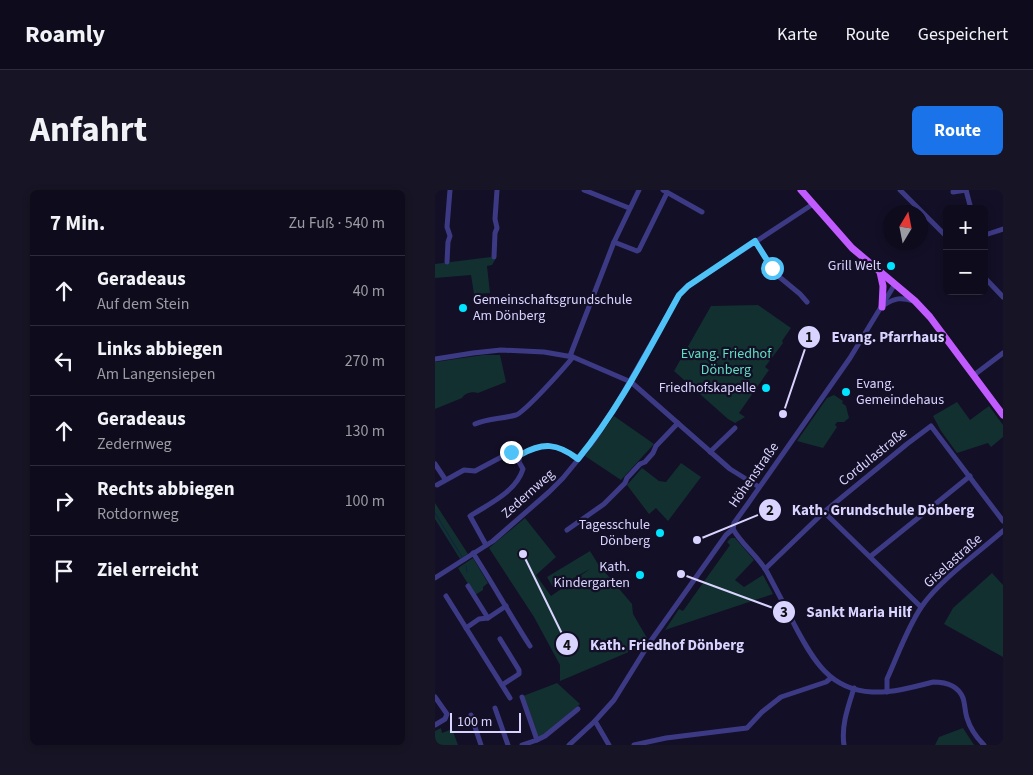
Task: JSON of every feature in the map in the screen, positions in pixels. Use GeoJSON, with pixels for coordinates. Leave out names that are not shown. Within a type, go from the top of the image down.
{"type":"FeatureCollection","features":[{"type":"Feature","properties":{"kind":"main road"},"geometry":{"type":"LineString","coordinates":[[801,190],[851,248],[915,301],[934,322],[1003,415]]}},
{"type":"Feature","properties":{"kind":"main road"},"geometry":{"type":"LineString","coordinates":[[880,272],[883,286],[882,307]]}},
{"type":"Feature","properties":{"kind":"street"},"geometry":{"type":"LineString","coordinates":[[447,262],[450,236],[447,227],[450,190]]}},
{"type":"Feature","properties":{"kind":"street"},"geometry":{"type":"LineString","coordinates":[[494,257],[497,228],[495,219],[497,190]]}},
{"type":"Feature","properties":{"kind":"street"},"geometry":{"type":"LineString","coordinates":[[587,190],[629,208]]}},
{"type":"Feature","properties":{"kind":"street"},"geometry":{"type":"LineString","coordinates":[[475,424],[484,419],[497,419],[519,414],[571,357],[614,242],[639,190]]}},
{"type":"Feature","properties":{"kind":"street"},"geometry":{"type":"LineString","coordinates":[[900,190],[943,232]]}},
{"type":"Feature","properties":{"kind":"street"},"geometry":{"type":"LineString","coordinates":[[953,192],[966,190],[970,205]]}},
{"type":"Feature","properties":{"kind":"street"},"geometry":{"type":"LineString","coordinates":[[614,242],[632,250],[639,250],[665,191],[702,212]]}},
{"type":"Feature","properties":{"kind":"street","name":"Zedernweg"},"geometry":{"type":"LineString","coordinates":[[436,577],[486,545],[549,492],[578,459],[595,439],[631,382],[679,295],[688,286],[813,204]]}},
{"type":"Feature","properties":{"kind":"street"},"geometry":{"type":"LineString","coordinates":[[988,234],[1003,229]]}},
{"type":"Feature","properties":{"kind":"street"},"geometry":{"type":"LineString","coordinates":[[755,241],[777,275],[807,302]]}},
{"type":"Feature","properties":{"kind":"street"},"geometry":{"type":"LineString","coordinates":[[988,281],[1003,297]]}},
{"type":"Feature","properties":{"kind":"street","name":"Höhenstraße"},"geometry":{"type":"LineString","coordinates":[[569,745],[614,700],[645,650],[726,535],[733,529],[735,523],[850,358],[895,284]]}},
{"type":"Feature","properties":{"kind":"street"},"geometry":{"type":"LineString","coordinates":[[882,307],[893,299],[902,297],[915,301]]}},
{"type":"Feature","properties":{"kind":"street"},"geometry":{"type":"LineString","coordinates":[[435,359],[501,350],[544,352],[571,357],[631,382],[730,469],[759,488]]}},
{"type":"Feature","properties":{"kind":"street"},"geometry":{"type":"LineString","coordinates":[[974,375],[1003,353]]}},
{"type":"Feature","properties":{"kind":"street"},"geometry":{"type":"LineString","coordinates":[[567,530],[604,504],[625,483],[627,478],[640,464],[645,462],[656,446],[678,422]]}},
{"type":"Feature","properties":{"kind":"street","name":"Cordulastraße"},"geometry":{"type":"LineString","coordinates":[[765,569],[824,512],[931,426],[970,476]]}},
{"type":"Feature","properties":{"kind":"street"},"geometry":{"type":"LineString","coordinates":[[710,452],[735,428]]}},
{"type":"Feature","properties":{"kind":"street"},"geometry":{"type":"LineString","coordinates":[[437,485],[464,470],[475,471],[511,452],[520,455],[536,447],[553,446],[569,452],[578,459]]}},
{"type":"Feature","properties":{"kind":"street"},"geometry":{"type":"LineString","coordinates":[[486,545],[470,516],[503,495],[520,479],[523,469],[519,462],[520,455]]}},
{"type":"Feature","properties":{"kind":"street"},"geometry":{"type":"LineString","coordinates":[[435,464],[445,479]]}},
{"type":"Feature","properties":{"kind":"street"},"geometry":{"type":"LineString","coordinates":[[871,556],[970,476],[1003,520]]}},
{"type":"Feature","properties":{"kind":"street"},"geometry":{"type":"LineString","coordinates":[[824,512],[921,607]]}},
{"type":"Feature","properties":{"kind":"street"},"geometry":{"type":"LineString","coordinates":[[733,529],[765,569],[811,656],[819,667],[833,679],[854,688],[874,692],[887,692],[933,682],[951,685],[963,697],[966,716],[971,728],[984,745]]}},
{"type":"Feature","properties":{"kind":"street","name":"Giselastraße"},"geometry":{"type":"LineString","coordinates":[[887,692],[887,678],[921,607],[957,570],[1003,531]]}},
{"type":"Feature","properties":{"kind":"street"},"geometry":{"type":"LineString","coordinates":[[473,554],[507,606],[508,611],[530,646]]}},
{"type":"Feature","properties":{"kind":"street"},"geometry":{"type":"LineString","coordinates":[[467,586],[489,618]]}},
{"type":"Feature","properties":{"kind":"street"},"geometry":{"type":"LineString","coordinates":[[445,596],[510,698]]}},
{"type":"Feature","properties":{"kind":"street"},"geometry":{"type":"LineString","coordinates":[[466,628],[479,619],[489,618],[507,606]]}},
{"type":"Feature","properties":{"kind":"street"},"geometry":{"type":"LineString","coordinates":[[500,639],[519,670],[519,674],[502,686]]}},
{"type":"Feature","properties":{"kind":"street"},"geometry":{"type":"LineString","coordinates":[[634,745],[667,738],[747,728],[762,712],[781,697],[833,679]]}},
{"type":"Feature","properties":{"kind":"street"},"geometry":{"type":"LineString","coordinates":[[844,745],[845,721],[854,688]]}},
{"type":"Feature","properties":{"kind":"street"},"geometry":{"type":"LineString","coordinates":[[435,697],[447,714],[445,719],[435,725]]}},
{"type":"Feature","properties":{"kind":"street"},"geometry":{"type":"LineString","coordinates":[[522,697],[537,740]]}},
{"type":"Feature","properties":{"kind":"street"},"geometry":{"type":"LineString","coordinates":[[495,708],[508,745]]}},
{"type":"Feature","properties":{"kind":"street"},"geometry":{"type":"LineString","coordinates":[[523,745],[545,736],[578,709]]}},
{"type":"Feature","properties":{"kind":"street"},"geometry":{"type":"LineString","coordinates":[[471,715],[481,745]]}},
{"type":"Feature","properties":{"kind":"street"},"geometry":{"type":"LineString","coordinates":[[595,721],[609,745]]}},
{"type":"Feature","properties":{"kind":"green space"},"geometry":{"type":"Polygon","coordinates":[[[496,258],[492,265],[487,266],[490,293],[474,294],[471,275],[435,278],[435,264],[496,258]]]}},
{"type":"Feature","properties":{"kind":"green space","name":"Evang. Friedhof Dönberg"},"geometry":{"type":"Polygon","coordinates":[[[758,305],[791,328],[782,341],[783,343],[765,367],[769,370],[739,413],[745,417],[735,423],[674,371],[711,306],[758,305]]]}},
{"type":"Feature","properties":{"kind":"green space"},"geometry":{"type":"Polygon","coordinates":[[[483,355],[500,355],[506,382],[478,393],[469,393],[462,398],[435,409],[435,362],[483,355]]]}},
{"type":"Feature","properties":{"kind":"green space"},"geometry":{"type":"Polygon","coordinates":[[[834,395],[843,401],[842,403],[846,406],[849,418],[844,422],[837,422],[835,425],[837,427],[823,448],[797,441],[827,398],[834,395]]]}},
{"type":"Feature","properties":{"kind":"green space"},"geometry":{"type":"Polygon","coordinates":[[[957,402],[970,420],[989,406],[1003,425],[1003,437],[991,447],[988,443],[957,453],[933,416],[957,402]]]}},
{"type":"Feature","properties":{"kind":"green space"},"geometry":{"type":"Polygon","coordinates":[[[614,416],[654,444],[621,480],[585,456],[614,416]]]}},
{"type":"Feature","properties":{"kind":"green space"},"geometry":{"type":"Polygon","coordinates":[[[681,463],[701,477],[668,521],[656,508],[649,514],[627,485],[642,468],[659,481],[666,482],[681,463]]]}},
{"type":"Feature","properties":{"kind":"green space"},"geometry":{"type":"Polygon","coordinates":[[[435,503],[468,554],[460,559],[435,519],[435,503]]]}},
{"type":"Feature","properties":{"kind":"green space"},"geometry":{"type":"Polygon","coordinates":[[[525,518],[556,557],[536,575],[551,596],[590,569],[554,589],[547,577],[590,551],[598,564],[632,604],[633,614],[647,638],[643,646],[560,681],[560,665],[534,617],[489,548],[525,518]]]}},
{"type":"Feature","properties":{"kind":"green space"},"geometry":{"type":"Polygon","coordinates":[[[731,538],[735,538],[754,560],[735,580],[744,587],[763,575],[773,594],[665,630],[679,609],[683,611],[730,545],[727,542],[731,538]]]}},
{"type":"Feature","properties":{"kind":"green space"},"geometry":{"type":"Polygon","coordinates":[[[473,558],[488,583],[483,587],[483,590],[475,595],[458,568],[473,558]]]}},
{"type":"Feature","properties":{"kind":"green space"},"geometry":{"type":"Polygon","coordinates":[[[992,573],[1003,585],[1003,657],[944,624],[953,608],[992,573]]]}},
{"type":"Feature","properties":{"kind":"green space"},"geometry":{"type":"Polygon","coordinates":[[[557,683],[580,704],[543,735],[537,737],[523,696],[557,683]]]}},
{"type":"Feature","properties":{"kind":"green space"},"geometry":{"type":"Polygon","coordinates":[[[441,728],[442,733],[452,729],[458,745],[435,745],[435,731],[441,728]]]}},
{"type":"Feature","properties":{"kind":"green space"},"geometry":{"type":"Polygon","coordinates":[[[963,728],[974,745],[935,745],[939,737],[963,728]]]}},
{"type":"Feature","properties":{"kind":"waterway"},"geometry":{"type":"LineString","coordinates":[[435,513],[462,557]]}},
{"type":"Feature","properties":{"kind":"waterway"},"geometry":{"type":"LineString","coordinates":[[466,566],[467,572]]}},
{"type":"Feature","properties":{"kind":"place","name":"Grill Welt"},"geometry":{"type":"Point","coordinates":[891,266]}},
{"type":"Feature","properties":{"kind":"place","name":"Gemeinschaftsgrundschule Am Dönberg"},"geometry":{"type":"Point","coordinates":[463,308]}},
{"type":"Feature","properties":{"kind":"place","name":"Friedhofskapelle"},"geometry":{"type":"Point","coordinates":[766,388]}},
{"type":"Feature","properties":{"kind":"place","name":"Evang. Gemeindehaus"},"geometry":{"type":"Point","coordinates":[846,392]}},
{"type":"Feature","properties":{"kind":"place","name":"Evang. Pfarrhaus"},"geometry":{"type":"Point","coordinates":[783,414]}},
{"type":"Feature","properties":{"kind":"place","name":"Tagesschule Dönberg"},"geometry":{"type":"Point","coordinates":[660,533]}},
{"type":"Feature","properties":{"kind":"place","name":"Kath. Grundschule Dönberg"},"geometry":{"type":"Point","coordinates":[697,540]}},
{"type":"Feature","properties":{"kind":"place","name":"Kath. Friedhof Dönberg"},"geometry":{"type":"Point","coordinates":[523,554]}},
{"type":"Feature","properties":{"kind":"place","name":"Sankt Maria Hilf"},"geometry":{"type":"Point","coordinates":[681,574]}},
{"type":"Feature","properties":{"kind":"place","name":"Kath. Kindergarten"},"geometry":{"type":"Point","coordinates":[640,575]}},
{"type":"Feature","properties":{"kind":"route"},"geometry":{"type":"LineString","coordinates":[[511,452],[517,452],[520,455],[536,447],[553,446],[569,452],[578,459],[595,439],[631,382],[679,295],[688,286],[755,241],[772,268]]}}]}
